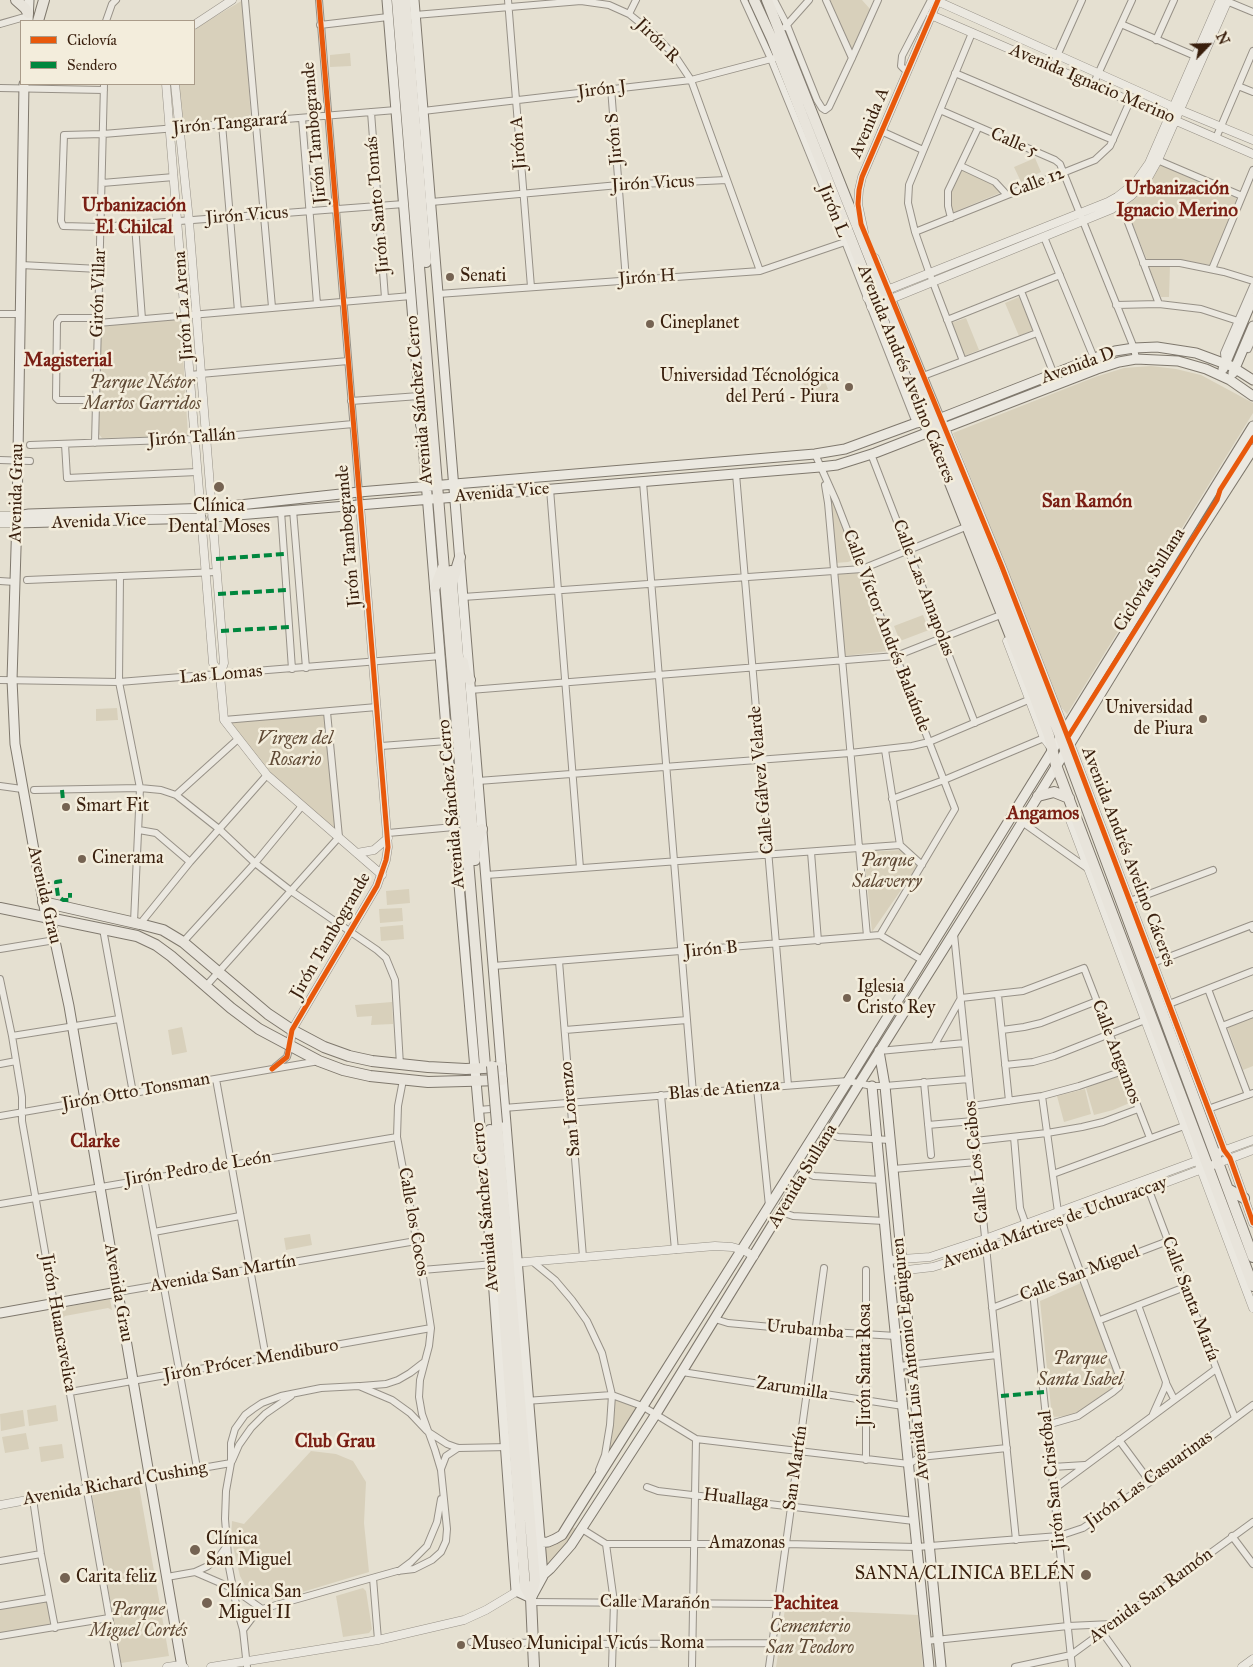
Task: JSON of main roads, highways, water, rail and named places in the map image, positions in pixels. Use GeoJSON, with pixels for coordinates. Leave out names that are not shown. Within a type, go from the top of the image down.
{"type":"FeatureCollection","features":[{"type":"Feature","properties":{"kind":"main road"},"geometry":{"type":"LineString","coordinates":[[16,0],[25,8],[28,17]]}},
{"type":"Feature","properties":{"kind":"main road"},"geometry":{"type":"LineString","coordinates":[[28,17],[29,0]]}},
{"type":"Feature","properties":{"kind":"main road"},"geometry":{"type":"LineString","coordinates":[[38,20],[44,0]]}},
{"type":"Feature","properties":{"kind":"main road","name":"Avenida Sánchez Cerro"},"geometry":{"type":"LineString","coordinates":[[387,0],[421,425],[440,485]]}},
{"type":"Feature","properties":{"kind":"main road","name":"Avenida Sánchez Cerro"},"geometry":{"type":"LineString","coordinates":[[398,0],[434,442],[457,637],[474,850],[488,1067]]}},
{"type":"Feature","properties":{"kind":"main road","name":"Avenida Sánchez Cerro"},"geometry":{"type":"LineString","coordinates":[[405,0],[441,498],[444,564],[504,1264],[520,1401],[525,1419],[531,1544],[521,1589]]}},
{"type":"Feature","properties":{"kind":"main road","name":"Avenida Sánchez Cerro"},"geometry":{"type":"LineString","coordinates":[[414,0],[438,294],[440,485]]}},
{"type":"Feature","properties":{"kind":"main road","name":"Avenida Andrés Avelino Cáceres"},"geometry":{"type":"LineString","coordinates":[[754,0],[775,58],[813,140],[879,298],[919,422],[934,431],[1068,747],[1253,1286]]}},
{"type":"Feature","properties":{"kind":"main road","name":"Avenida Andrés Avelino Cáceres"},"geometry":{"type":"LineString","coordinates":[[767,0],[784,29],[813,102],[813,140],[848,240],[879,298],[937,419],[934,431],[1032,699],[1049,736],[1056,765],[1209,1160],[1228,1189],[1253,1257]]}},
{"type":"Feature","properties":{"kind":"main road","name":"Avenida Grau"},"geometry":{"type":"LineString","coordinates":[[24,86],[21,314],[12,680],[15,744],[46,917],[52,927],[72,1026],[182,1666]]}},
{"type":"Feature","properties":{"kind":"main road"},"geometry":{"type":"LineString","coordinates":[[1220,375],[1253,298]]}},
{"type":"Feature","properties":{"kind":"main road"},"geometry":{"type":"LineString","coordinates":[[1230,380],[1253,326]]}},
{"type":"Feature","properties":{"kind":"main road","name":"Avenida D"},"geometry":{"type":"LineString","coordinates":[[937,419],[1094,358],[1115,351],[1134,348],[1157,347],[1196,353],[1225,363],[1253,380]]}},
{"type":"Feature","properties":{"kind":"main road","name":"Avenida D"},"geometry":{"type":"LineString","coordinates":[[934,431],[1112,364],[1136,359],[1178,361],[1206,369],[1230,380],[1253,396]]}},
{"type":"Feature","properties":{"kind":"main road","name":"Avenida Vice"},"geometry":{"type":"LineString","coordinates":[[212,513],[359,492],[815,454],[845,449],[919,422],[937,419]]}},
{"type":"Feature","properties":{"kind":"main road"},"geometry":{"type":"LineString","coordinates":[[421,425],[434,442]]}},
{"type":"Feature","properties":{"kind":"main road","name":"Avenida Sullana"},"geometry":{"type":"LineString","coordinates":[[531,1544],[555,1539],[562,1535],[642,1406],[770,1207],[1253,426]]}},
{"type":"Feature","properties":{"kind":"main road","name":"Avenida Vice"},"geometry":{"type":"LineString","coordinates":[[16,520],[29,514],[281,511],[736,474],[822,472],[934,431]]}},
{"type":"Feature","properties":{"kind":"main road","name":"Avenida Sullana"},"geometry":{"type":"LineString","coordinates":[[521,1589],[539,1578],[560,1558],[582,1529],[656,1414],[879,1051],[954,934],[1197,536],[1253,449]]}},
{"type":"Feature","properties":{"kind":"main road"},"geometry":{"type":"LineString","coordinates":[[610,472],[611,484]]}},
{"type":"Feature","properties":{"kind":"main road","name":"Avenida Sánchez Cerro"},"geometry":{"type":"LineString","coordinates":[[441,498],[460,558],[486,875],[493,966],[488,1067],[476,1081],[478,1110],[504,1264],[520,1401],[511,1447],[539,1578],[531,1600],[534,1667]]}},
{"type":"Feature","properties":{"kind":"main road","name":"Avenida Sánchez Cerro"},"geometry":{"type":"LineString","coordinates":[[441,498],[435,587],[454,828],[488,1067],[502,1080],[504,1108],[504,1264],[511,1447],[521,1589],[531,1600]]}},
{"type":"Feature","properties":{"kind":"main road"},"geometry":{"type":"LineString","coordinates":[[452,583],[460,558]]}},
{"type":"Feature","properties":{"kind":"main road"},"geometry":{"type":"LineString","coordinates":[[435,587],[444,564]]}},
{"type":"Feature","properties":{"kind":"main road"},"geometry":{"type":"LineString","coordinates":[[457,637],[465,672],[470,684]]}},
{"type":"Feature","properties":{"kind":"main road"},"geometry":{"type":"LineString","coordinates":[[1040,771],[1046,772],[1050,776]]}},
{"type":"Feature","properties":{"kind":"main road"},"geometry":{"type":"LineString","coordinates":[[1038,796],[1054,792],[1069,798]]}},
{"type":"Feature","properties":{"kind":"main road"},"geometry":{"type":"LineString","coordinates":[[474,850],[482,829]]}},
{"type":"Feature","properties":{"kind":"main road"},"geometry":{"type":"LineString","coordinates":[[43,902],[163,930],[183,942],[268,1014],[292,1030],[349,1056],[400,1065],[488,1067]]}},
{"type":"Feature","properties":{"kind":"main road"},"geometry":{"type":"LineString","coordinates":[[0,908],[137,936],[156,945],[171,956],[231,1008],[259,1029],[319,1061],[343,1070],[402,1080],[428,1082],[502,1080]]}},
{"type":"Feature","properties":{"kind":"main road"},"geometry":{"type":"LineString","coordinates":[[944,925],[954,934]]}},
{"type":"Feature","properties":{"kind":"main road","name":"Avenida Luis Antonio Eguiguren"},"geometry":{"type":"LineString","coordinates":[[879,1051],[885,1086],[941,1667]]}},
{"type":"Feature","properties":{"kind":"main road","name":"Avenida Luis Antonio Eguiguren"},"geometry":{"type":"LineString","coordinates":[[872,1086],[929,1667]]}},
{"type":"Feature","properties":{"kind":"main road"},"geometry":{"type":"LineString","coordinates":[[1228,1189],[1244,1198]]}},
{"type":"Feature","properties":{"kind":"main road","name":"Avenida San Martín"},"geometry":{"type":"LineString","coordinates":[[0,1313],[118,1292]]}},
{"type":"Feature","properties":{"kind":"place","name":"Senati"},"geometry":{"type":"Point","coordinates":[450,277]}},
{"type":"Feature","properties":{"kind":"place","name":"Cineplanet"},"geometry":{"type":"Point","coordinates":[650,324]}},
{"type":"Feature","properties":{"kind":"place","name":"Universidad Técnológica del Perú - Piura"},"geometry":{"type":"Point","coordinates":[849,387]}},
{"type":"Feature","properties":{"kind":"place","name":"Clínica Dental Moses"},"geometry":{"type":"Point","coordinates":[219,487]}},
{"type":"Feature","properties":{"kind":"place","name":"Universidad de Piura"},"geometry":{"type":"Point","coordinates":[1203,719]}},
{"type":"Feature","properties":{"kind":"place","name":"Smart Fit"},"geometry":{"type":"Point","coordinates":[66,807]}},
{"type":"Feature","properties":{"kind":"place","name":"Cinerama"},"geometry":{"type":"Point","coordinates":[82,859]}},
{"type":"Feature","properties":{"kind":"place","name":"Iglesia Cristo Rey"},"geometry":{"type":"Point","coordinates":[847,998]}},
{"type":"Feature","properties":{"kind":"place","name":"Clínica San Miguel"},"geometry":{"type":"Point","coordinates":[195,1550]}},
{"type":"Feature","properties":{"kind":"place","name":"SANNA/CLINICA BELÉN"},"geometry":{"type":"Point","coordinates":[1086,1575]}},
{"type":"Feature","properties":{"kind":"place","name":"Carita feliz"},"geometry":{"type":"Point","coordinates":[65,1578]}},
{"type":"Feature","properties":{"kind":"place","name":"Clínica San Miguel II"},"geometry":{"type":"Point","coordinates":[207,1603]}},
{"type":"Feature","properties":{"kind":"place","name":"Museo Municipal Vicús"},"geometry":{"type":"Point","coordinates":[461,1645]}},
{"type":"Feature","properties":{"kind":"district","name":"Urbanización Ignacio Merino"},"geometry":{"type":"Point","coordinates":[1177,200]}},
{"type":"Feature","properties":{"kind":"district","name":"Urbanización El Chilcal"},"geometry":{"type":"Point","coordinates":[134,217]}},
{"type":"Feature","properties":{"kind":"district","name":"Magisterial"},"geometry":{"type":"Point","coordinates":[68,361]}},
{"type":"Feature","properties":{"kind":"district","name":"San Ramón"},"geometry":{"type":"Point","coordinates":[1087,502]}},
{"type":"Feature","properties":{"kind":"district","name":"Angamos"},"geometry":{"type":"Point","coordinates":[1043,814]}},
{"type":"Feature","properties":{"kind":"district","name":"Clarke"},"geometry":{"type":"Point","coordinates":[95,1142]}},
{"type":"Feature","properties":{"kind":"district","name":"Club Grau"},"geometry":{"type":"Point","coordinates":[335,1442]}},
{"type":"Feature","properties":{"kind":"district","name":"Pachitea"},"geometry":{"type":"Point","coordinates":[806,1604]}},
{"type":"Feature","properties":{"kind":"park label","name":"Parque Néstor Martos Garridos"},"geometry":{"type":"Point","coordinates":[142,394]}},
{"type":"Feature","properties":{"kind":"park label","name":"Virgen del Rosario"},"geometry":{"type":"Point","coordinates":[295,750]}},
{"type":"Feature","properties":{"kind":"park label","name":"Parque Salaverry"},"geometry":{"type":"Point","coordinates":[887,872]}},
{"type":"Feature","properties":{"kind":"park label","name":"Parque Santa Isabel"},"geometry":{"type":"Point","coordinates":[1080,1370]}},
{"type":"Feature","properties":{"kind":"park label","name":"Parque Miguel Cortés"},"geometry":{"type":"Point","coordinates":[138,1621]}},
{"type":"Feature","properties":{"kind":"park label","name":"Cementerio San Teodoro"},"geometry":{"type":"Point","coordinates":[810,1638]}}]}
